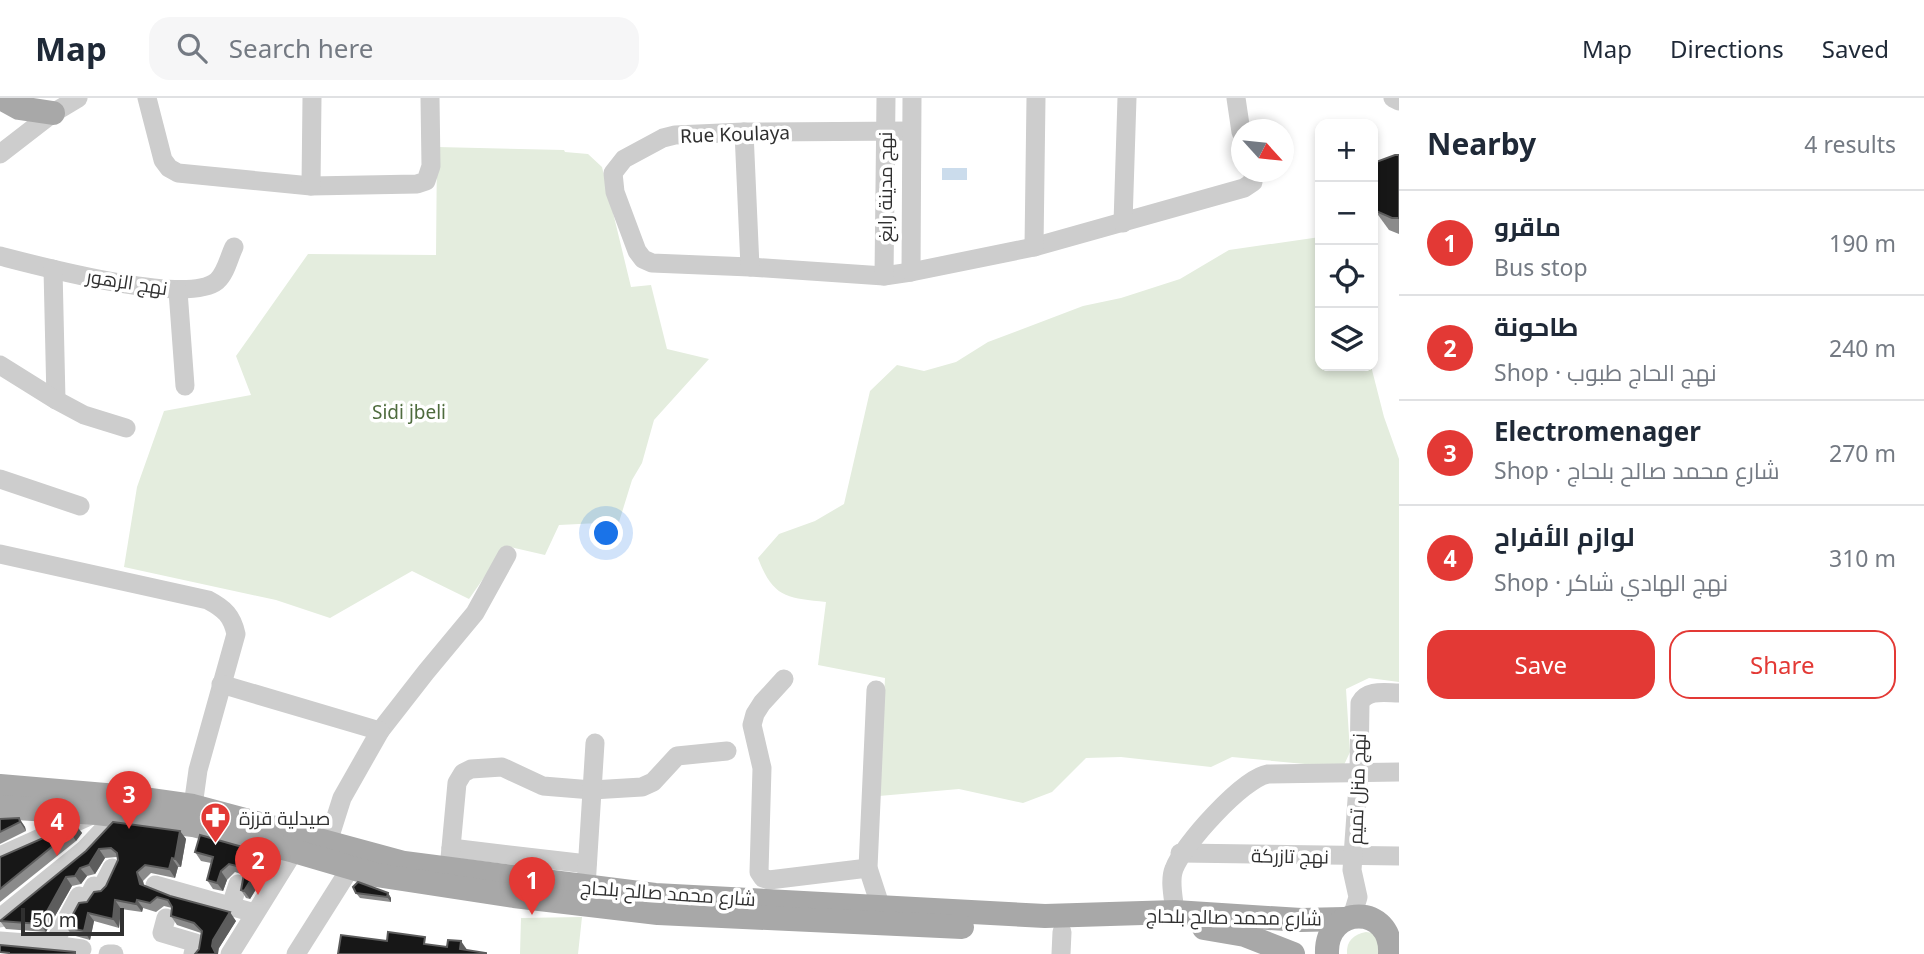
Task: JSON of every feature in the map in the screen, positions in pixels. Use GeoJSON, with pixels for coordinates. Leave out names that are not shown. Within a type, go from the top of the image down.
{"type":"FeatureCollection","features":[{"type":"Feature","properties":{"kind":"main road"},"geometry":{"type":"LineString","coordinates":[[1,98],[19,108],[53,113]]}},
{"type":"Feature","properties":{"kind":"main road","name":"شارع محمد صالح بلحاج"},"geometry":{"type":"LineString","coordinates":[[0,786],[118,796],[193,806],[386,859],[450,858],[578,885],[655,895],[880,905],[1045,916],[1175,912],[1301,920],[1399,913]]}},
{"type":"Feature","properties":{"kind":"main road","name":"شارع محمد صالح بلحاج"},"geometry":{"type":"LineString","coordinates":[[0,807],[107,814],[193,825],[400,880],[578,885],[658,914],[1062,943],[1180,926],[1245,935],[1293,954]]}},
{"type":"Feature","properties":{"kind":"main road"},"geometry":{"type":"LineString","coordinates":[[1327,954],[1330,934],[1336,925],[1353,917],[1381,925],[1393,951]]}},
{"type":"Feature","properties":{"kind":"street"},"geometry":{"type":"LineString","coordinates":[[0,153],[53,113],[78,98]]}},
{"type":"Feature","properties":{"kind":"street"},"geometry":{"type":"LineString","coordinates":[[147,98],[163,160],[169,168],[178,173],[311,186],[417,184],[428,177],[431,166],[430,98]]}},
{"type":"Feature","properties":{"kind":"street"},"geometry":{"type":"LineString","coordinates":[[311,186],[312,98]]}},
{"type":"Feature","properties":{"kind":"street","name":"نهج مدينة رابغ"},"geometry":{"type":"LineString","coordinates":[[884,276],[886,98]]}},
{"type":"Feature","properties":{"kind":"street","name":"نهج مدينة رابغ"},"geometry":{"type":"LineString","coordinates":[[911,272],[912,98]]}},
{"type":"Feature","properties":{"kind":"street"},"geometry":{"type":"LineString","coordinates":[[1034,247],[1037,98]]}},
{"type":"Feature","properties":{"kind":"street"},"geometry":{"type":"LineString","coordinates":[[1123,223],[1127,98]]}},
{"type":"Feature","properties":{"kind":"street"},"geometry":{"type":"LineString","coordinates":[[1236,98],[1239,119]]}},
{"type":"Feature","properties":{"kind":"street"},"geometry":{"type":"LineString","coordinates":[[1393,98],[1399,101]]}},
{"type":"Feature","properties":{"kind":"street","name":"Rue Koulaya"},"geometry":{"type":"LineString","coordinates":[[911,131],[675,135],[663,138],[624,159],[615,169],[615,192],[637,251],[643,259],[652,263],[884,276],[1034,247],[1244,188],[1253,182]]}},
{"type":"Feature","properties":{"kind":"street"},"geometry":{"type":"LineString","coordinates":[[744,132],[750,267]]}},
{"type":"Feature","properties":{"kind":"street","name":"نهج الزهور"},"geometry":{"type":"LineString","coordinates":[[0,256],[52,269],[178,290],[216,281],[222,275],[234,247]]}},
{"type":"Feature","properties":{"kind":"street"},"geometry":{"type":"LineString","coordinates":[[52,269],[56,400]]}},
{"type":"Feature","properties":{"kind":"street"},"geometry":{"type":"LineString","coordinates":[[178,290],[185,386]]}},
{"type":"Feature","properties":{"kind":"street"},"geometry":{"type":"LineString","coordinates":[[0,365],[84,415],[126,428]]}},
{"type":"Feature","properties":{"kind":"street"},"geometry":{"type":"LineString","coordinates":[[0,479],[80,506]]}},
{"type":"Feature","properties":{"kind":"street"},"geometry":{"type":"LineString","coordinates":[[0,554],[208,600],[221,607],[232,618],[236,634],[198,770],[193,806]]}},
{"type":"Feature","properties":{"kind":"street"},"geometry":{"type":"LineString","coordinates":[[328,842],[342,798],[380,731],[475,613],[507,555]]}},
{"type":"Feature","properties":{"kind":"street"},"geometry":{"type":"LineString","coordinates":[[784,679],[762,703],[752,725],[762,768],[759,872],[763,878],[769,880],[868,868]]}},
{"type":"Feature","properties":{"kind":"street"},"geometry":{"type":"LineString","coordinates":[[221,684],[380,731]]}},
{"type":"Feature","properties":{"kind":"street"},"geometry":{"type":"LineString","coordinates":[[876,690],[868,868],[880,905]]}},
{"type":"Feature","properties":{"kind":"street","name":"نهج منزل تميم"},"geometry":{"type":"LineString","coordinates":[[1353,917],[1358,892],[1352,874],[1359,772],[1359,707],[1362,698],[1369,694],[1399,693]]}},
{"type":"Feature","properties":{"kind":"street"},"geometry":{"type":"LineString","coordinates":[[578,885],[592,790],[595,743]]}},
{"type":"Feature","properties":{"kind":"street"},"geometry":{"type":"LineString","coordinates":[[450,858],[457,783],[463,773],[471,769],[502,768],[543,786],[592,790],[642,787],[653,782],[677,756],[727,751]]}},
{"type":"Feature","properties":{"kind":"street"},"geometry":{"type":"LineString","coordinates":[[1175,912],[1172,873],[1180,853],[1239,789],[1255,777],[1268,774],[1399,772]]}},
{"type":"Feature","properties":{"kind":"street"},"geometry":{"type":"LineString","coordinates":[[0,856],[107,814]]}},
{"type":"Feature","properties":{"kind":"street"},"geometry":{"type":"LineString","coordinates":[[0,918],[84,850],[107,814]]}},
{"type":"Feature","properties":{"kind":"street"},"geometry":{"type":"LineString","coordinates":[[230,954],[295,851]]}},
{"type":"Feature","properties":{"kind":"street","name":"نهج تازركة"},"geometry":{"type":"LineString","coordinates":[[1180,853],[1399,856]]}},
{"type":"Feature","properties":{"kind":"street"},"geometry":{"type":"LineString","coordinates":[[296,954],[351,867]]}},
{"type":"Feature","properties":{"kind":"street"},"geometry":{"type":"LineString","coordinates":[[53,945],[79,896],[87,900],[94,886],[101,889],[112,868]]}},
{"type":"Feature","properties":{"kind":"street"},"geometry":{"type":"LineString","coordinates":[[231,906],[238,884]]}},
{"type":"Feature","properties":{"kind":"street"},"geometry":{"type":"LineString","coordinates":[[155,885],[255,913]]}},
{"type":"Feature","properties":{"kind":"street"},"geometry":{"type":"LineString","coordinates":[[166,918],[162,933],[196,943],[192,954]]}},
{"type":"Feature","properties":{"kind":"street"},"geometry":{"type":"LineString","coordinates":[[0,941],[82,948]]}},
{"type":"Feature","properties":{"kind":"street"},"geometry":{"type":"LineString","coordinates":[[108,954],[114,954]]}},
{"type":"Feature","properties":{"kind":"green space","name":"Sidi jbeli"},"geometry":{"type":"Polygon","coordinates":[[[437,147],[564,150],[588,154],[602,167],[631,287],[651,285],[667,349],[709,359],[654,420],[642,463],[632,480],[619,522],[559,525],[545,555],[506,546],[469,599],[412,571],[330,618],[276,600],[124,567],[137,487],[164,411],[251,395],[236,356],[308,254],[436,255],[437,147]]]}},
{"type":"Feature","properties":{"kind":"green space"},"geometry":{"type":"Polygon","coordinates":[[[1315,238],[1315,371],[1372,371],[1384,417],[1399,459],[1399,682],[1369,678],[1346,689],[1350,752],[1344,765],[1232,757],[1211,767],[1121,757],[1086,758],[1052,792],[1023,803],[959,789],[879,796],[885,678],[818,665],[826,602],[791,597],[783,593],[769,581],[758,558],[779,534],[815,521],[844,504],[870,391],[897,365],[924,371],[956,362],[988,342],[1083,306],[1121,298],[1180,279],[1229,250],[1315,238]]]}},
{"type":"Feature","properties":{"kind":"green space"},"geometry":{"type":"Polygon","coordinates":[[[582,917],[578,954],[520,954],[521,918],[582,917]]]}},
{"type":"Feature","properties":{"kind":"green space"},"geometry":{"type":"Polygon","coordinates":[[[1366,932],[1374,933],[1384,954],[1347,954],[1352,939],[1366,932]]]}},
{"type":"Feature","properties":{"kind":"water"},"geometry":{"type":"Polygon","coordinates":[[[942,168],[967,168],[967,180],[942,180],[942,168]]]}},
{"type":"Feature","properties":{"kind":"building"},"geometry":{"type":"Polygon","coordinates":[[[1399,155],[1399,218],[1378,212],[1378,161],[1399,155]]]}},
{"type":"Feature","properties":{"kind":"building"},"geometry":{"type":"Polygon","coordinates":[[[19,818],[20,822],[0,832],[0,819],[19,818]]]}},
{"type":"Feature","properties":{"kind":"building"},"geometry":{"type":"Polygon","coordinates":[[[113,822],[180,831],[175,859],[172,858],[169,869],[145,865],[137,872],[140,884],[170,896],[230,912],[213,940],[212,946],[216,954],[195,954],[199,949],[202,931],[194,923],[171,916],[172,907],[168,900],[157,897],[150,903],[137,900],[136,904],[115,900],[113,919],[88,913],[84,931],[66,927],[79,903],[87,902],[94,892],[101,891],[106,886],[118,860],[117,853],[111,848],[99,849],[89,865],[80,868],[75,876],[66,877],[40,924],[0,921],[86,851],[113,822]]]}},
{"type":"Feature","properties":{"kind":"building"},"geometry":{"type":"Polygon","coordinates":[[[75,824],[70,832],[0,889],[0,857],[75,824]]]}},
{"type":"Feature","properties":{"kind":"building"},"geometry":{"type":"Polygon","coordinates":[[[200,835],[267,854],[244,891],[241,890],[244,874],[241,867],[229,864],[221,871],[217,883],[207,880],[213,857],[195,852],[200,835]]]}},
{"type":"Feature","properties":{"kind":"building"},"geometry":{"type":"Polygon","coordinates":[[[358,882],[388,893],[387,897],[356,893],[353,887],[358,882]]]}},
{"type":"Feature","properties":{"kind":"building"},"geometry":{"type":"Polygon","coordinates":[[[388,932],[425,937],[424,944],[447,947],[448,940],[461,941],[460,949],[486,954],[338,954],[341,935],[387,941],[388,932]]]}},
{"type":"Feature","properties":{"kind":"building"},"geometry":{"type":"Polygon","coordinates":[[[0,945],[75,954],[9,954],[0,952],[0,945]]]}},
{"type":"Feature","properties":{"kind":"place","name":"Electromenager"},"geometry":{"type":"Point","coordinates":[129,829]}},
{"type":"Feature","properties":{"kind":"place","name":"صيدلية قرزة"},"geometry":{"type":"Point","coordinates":[216,845]}},
{"type":"Feature","properties":{"kind":"place","name":"لوازم الأفراح"},"geometry":{"type":"Point","coordinates":[57,856]}},
{"type":"Feature","properties":{"kind":"place","name":"طاحونة"},"geometry":{"type":"Point","coordinates":[258,895]}},
{"type":"Feature","properties":{"kind":"place","name":"ماقرو"},"geometry":{"type":"Point","coordinates":[532,915]}}]}
